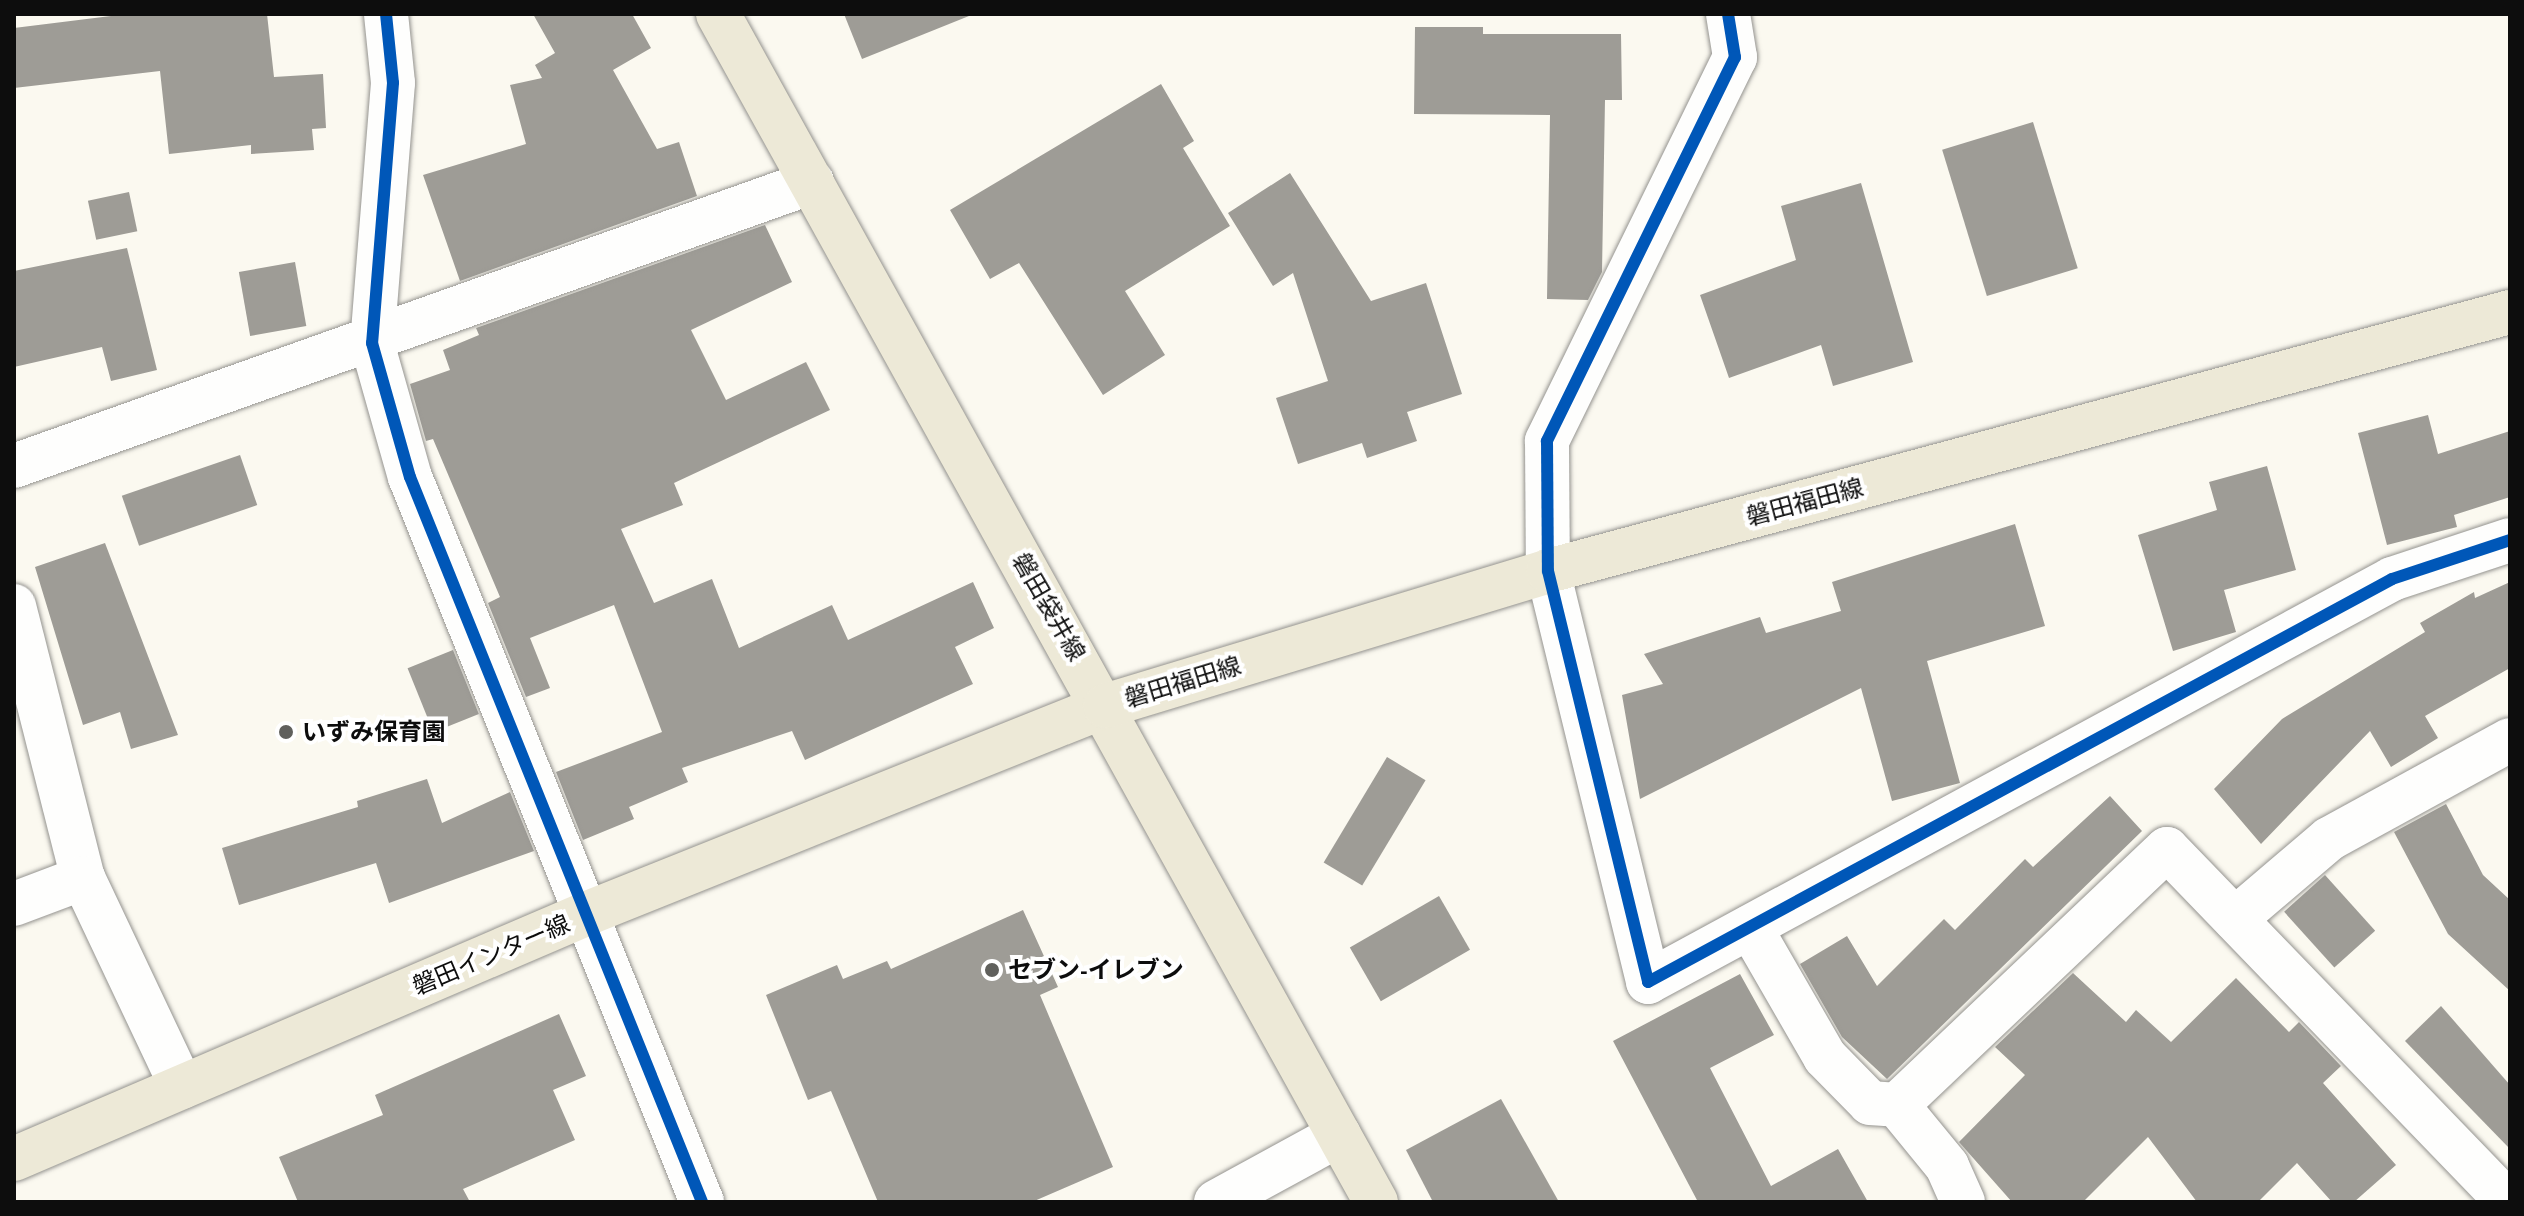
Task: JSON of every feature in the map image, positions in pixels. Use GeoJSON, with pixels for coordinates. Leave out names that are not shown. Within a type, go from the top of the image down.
{"type":"FeatureCollection","features":[{"type":"Feature","properties":{"kind":"main road","name":"磐田袋井線"},"geometry":{"type":"LineString","coordinates":[[718,14],[1105,706],[1376,1202]]}},
{"type":"Feature","properties":{"kind":"main road","name":"磐田福田線"},"geometry":{"type":"LineString","coordinates":[[1105,706],[1548,571],[2510,312]]}},
{"type":"Feature","properties":{"kind":"main road","name":"磐田インター線"},"geometry":{"type":"LineString","coordinates":[[14,1159],[588,913],[1105,706]]}},
{"type":"Feature","properties":{"kind":"street"},"geometry":{"type":"LineString","coordinates":[[386,14],[393,83],[372,343],[410,477],[702,1202]]}},
{"type":"Feature","properties":{"kind":"street"},"geometry":{"type":"LineString","coordinates":[[1728,14],[1735,57],[1547,441],[1548,571],[1648,982],[2392,579],[2510,540]]}},
{"type":"Feature","properties":{"kind":"street"},"geometry":{"type":"LineString","coordinates":[[14,466],[372,343],[812,182]]}},
{"type":"Feature","properties":{"kind":"street"},"geometry":{"type":"LineString","coordinates":[[14,606],[83,878],[182,1087]]}},
{"type":"Feature","properties":{"kind":"street"},"geometry":{"type":"LineString","coordinates":[[2235,919],[2329,839],[2510,740]]}},
{"type":"Feature","properties":{"kind":"street"},"geometry":{"type":"LineString","coordinates":[[1897,1105],[2167,849],[2508,1202]]}},
{"type":"Feature","properties":{"kind":"street"},"geometry":{"type":"LineString","coordinates":[[14,904],[83,878]]}},
{"type":"Feature","properties":{"kind":"street"},"geometry":{"type":"LineString","coordinates":[[1750,927],[1825,1057],[1870,1103],[1897,1105],[1947,1166],[1963,1202]]}},
{"type":"Feature","properties":{"kind":"street"},"geometry":{"type":"LineString","coordinates":[[1216,1202],[1339,1135]]}},
{"type":"Feature","properties":{"kind":"building"},"geometry":{"type":"Polygon","coordinates":[[[127,14],[267,14],[274,77],[323,74],[326,128],[312,129],[314,150],[251,154],[251,145],[169,154],[160,71],[14,88],[14,28],[127,14]]]}},
{"type":"Feature","properties":{"kind":"building"},"geometry":{"type":"Polygon","coordinates":[[[533,14],[632,14],[651,48],[613,70],[657,149],[679,142],[697,196],[460,281],[423,175],[526,144],[510,85],[542,78],[535,65],[555,53],[533,14]]]}},
{"type":"Feature","properties":{"kind":"building"},"geometry":{"type":"Polygon","coordinates":[[[844,14],[969,14],[969,16],[862,59],[844,14]]]}},
{"type":"Feature","properties":{"kind":"building"},"geometry":{"type":"Polygon","coordinates":[[[1415,27],[1483,27],[1483,34],[1621,34],[1622,100],[1605,100],[1602,272],[1588,300],[1547,299],[1550,115],[1414,114],[1415,27]]]}},
{"type":"Feature","properties":{"kind":"building"},"geometry":{"type":"Polygon","coordinates":[[[1161,84],[1194,141],[1183,148],[1230,226],[1125,291],[1165,355],[1103,395],[1019,263],[990,279],[950,210],[1161,84]]]}},
{"type":"Feature","properties":{"kind":"building"},"geometry":{"type":"Polygon","coordinates":[[[2033,122],[2078,268],[1987,296],[1942,150],[2033,122]]]}},
{"type":"Feature","properties":{"kind":"building"},"geometry":{"type":"Polygon","coordinates":[[[1290,173],[1371,301],[1426,283],[1462,394],[1407,412],[1417,441],[1367,458],[1362,443],[1298,464],[1276,398],[1328,381],[1293,273],[1273,286],[1228,213],[1290,173]]]}},
{"type":"Feature","properties":{"kind":"building"},"geometry":{"type":"Polygon","coordinates":[[[1861,183],[1913,362],[1833,386],[1821,345],[1729,378],[1700,295],[1796,260],[1781,206],[1861,183]]]}},
{"type":"Feature","properties":{"kind":"building"},"geometry":{"type":"Polygon","coordinates":[[[129,192],[137,231],[96,240],[88,201],[129,192]]]}},
{"type":"Feature","properties":{"kind":"building"},"geometry":{"type":"Polygon","coordinates":[[[765,225],[792,282],[691,330],[726,400],[806,362],[830,410],[674,483],[683,505],[621,529],[654,603],[712,579],[739,648],[832,605],[848,640],[973,582],[994,628],[955,647],[973,684],[805,760],[792,731],[682,768],[688,782],[629,807],[634,819],[583,840],[556,772],[662,732],[614,605],[530,638],[550,688],[526,697],[488,603],[500,597],[433,439],[426,441],[410,384],[450,370],[443,350],[479,335],[476,328],[765,225]]]}},
{"type":"Feature","properties":{"kind":"building"},"geometry":{"type":"Polygon","coordinates":[[[127,248],[157,370],[111,381],[102,347],[14,367],[14,271],[127,248]]]}},
{"type":"Feature","properties":{"kind":"building"},"geometry":{"type":"Polygon","coordinates":[[[295,262],[306,326],[250,336],[239,272],[295,262]]]}},
{"type":"Feature","properties":{"kind":"building"},"geometry":{"type":"Polygon","coordinates":[[[2428,415],[2438,454],[2510,431],[2510,497],[2454,515],[2457,527],[2387,545],[2358,433],[2428,415]]]}},
{"type":"Feature","properties":{"kind":"building"},"geometry":{"type":"Polygon","coordinates":[[[240,455],[257,505],[139,546],[122,496],[240,455]]]}},
{"type":"Feature","properties":{"kind":"building"},"geometry":{"type":"Polygon","coordinates":[[[2267,466],[2296,570],[2224,590],[2236,632],[2173,651],[2138,535],[2217,510],[2209,482],[2267,466]]]}},
{"type":"Feature","properties":{"kind":"building"},"geometry":{"type":"Polygon","coordinates":[[[2015,524],[2045,626],[1927,661],[1960,783],[1892,801],[1861,688],[1640,799],[1622,695],[1663,684],[1644,654],[1760,617],[1766,633],[1841,611],[1832,582],[2015,524]]]}},
{"type":"Feature","properties":{"kind":"building"},"geometry":{"type":"Polygon","coordinates":[[[105,543],[178,735],[131,749],[120,712],[83,725],[35,567],[105,543]]]}},
{"type":"Feature","properties":{"kind":"building"},"geometry":{"type":"Polygon","coordinates":[[[2510,582],[2510,668],[2425,716],[2438,738],[2391,767],[2370,731],[2261,844],[2214,789],[2282,719],[2425,632],[2420,623],[2474,592],[2475,598],[2510,582]]]}},
{"type":"Feature","properties":{"kind":"building"},"geometry":{"type":"Polygon","coordinates":[[[453,650],[479,714],[433,732],[408,668],[453,650]]]}},
{"type":"Feature","properties":{"kind":"building"},"geometry":{"type":"Polygon","coordinates":[[[1387,757],[1426,780],[1362,886],[1324,862],[1387,757]]]}},
{"type":"Feature","properties":{"kind":"building"},"geometry":{"type":"Polygon","coordinates":[[[427,779],[442,823],[510,792],[534,851],[389,903],[376,863],[239,905],[222,848],[358,807],[357,801],[427,779]]]}},
{"type":"Feature","properties":{"kind":"building"},"geometry":{"type":"Polygon","coordinates":[[[2110,796],[2142,831],[1887,1079],[1842,1037],[1800,964],[1847,936],[1877,986],[1944,919],[1955,930],[2025,859],[2033,867],[2110,796]]]}},
{"type":"Feature","properties":{"kind":"building"},"geometry":{"type":"Polygon","coordinates":[[[2446,804],[2483,875],[2510,900],[2510,991],[2448,934],[2394,832],[2446,804]]]}},
{"type":"Feature","properties":{"kind":"building"},"geometry":{"type":"Polygon","coordinates":[[[2325,875],[2375,931],[2334,968],[2284,912],[2325,875]]]}},
{"type":"Feature","properties":{"kind":"building"},"geometry":{"type":"Polygon","coordinates":[[[1439,896],[1470,950],[1381,1001],[1350,947],[1439,896]]]}},
{"type":"Feature","properties":{"kind":"building"},"geometry":{"type":"Polygon","coordinates":[[[1023,910],[1058,987],[1040,995],[1113,1167],[1032,1202],[878,1202],[831,1091],[808,1100],[766,995],[837,965],[843,979],[887,961],[891,969],[1023,910]]]}},
{"type":"Feature","properties":{"kind":"building"},"geometry":{"type":"Polygon","coordinates":[[[2073,973],[2126,1022],[2136,1010],[2171,1042],[2236,978],[2289,1032],[2299,1022],[2341,1066],[2323,1083],[2396,1165],[2354,1202],[2332,1202],[2297,1163],[2258,1202],[2197,1202],[2148,1137],[2083,1202],[2012,1202],[1959,1142],[2025,1075],[1995,1047],[2073,973]]]}},
{"type":"Feature","properties":{"kind":"building"},"geometry":{"type":"Polygon","coordinates":[[[1740,974],[1774,1035],[1710,1068],[1771,1186],[1838,1149],[1868,1202],[1698,1202],[1613,1041],[1740,974]]]}},
{"type":"Feature","properties":{"kind":"building"},"geometry":{"type":"Polygon","coordinates":[[[2441,1006],[2510,1085],[2510,1149],[2405,1041],[2441,1006]]]}},
{"type":"Feature","properties":{"kind":"building"},"geometry":{"type":"Polygon","coordinates":[[[559,1014],[586,1076],[553,1090],[575,1140],[463,1189],[470,1202],[298,1202],[279,1157],[383,1115],[375,1095],[559,1014]]]}},
{"type":"Feature","properties":{"kind":"building"},"geometry":{"type":"Polygon","coordinates":[[[1501,1099],[1559,1202],[1433,1202],[1406,1150],[1501,1099]]]}},
{"type":"Feature","properties":{"kind":"cycle path"},"geometry":{"type":"LineString","coordinates":[[386,14],[393,83],[372,343],[410,477],[702,1202]]}},
{"type":"Feature","properties":{"kind":"cycle path"},"geometry":{"type":"LineString","coordinates":[[1728,14],[1735,57],[1547,441],[1548,571],[1648,982],[2392,579],[2510,540]]}},
{"type":"Feature","properties":{"kind":"place","name":"いずみ保育園"},"geometry":{"type":"Point","coordinates":[286,732]}},
{"type":"Feature","properties":{"kind":"place","name":"セブン-イレブン"},"geometry":{"type":"Point","coordinates":[992,970]}}]}
